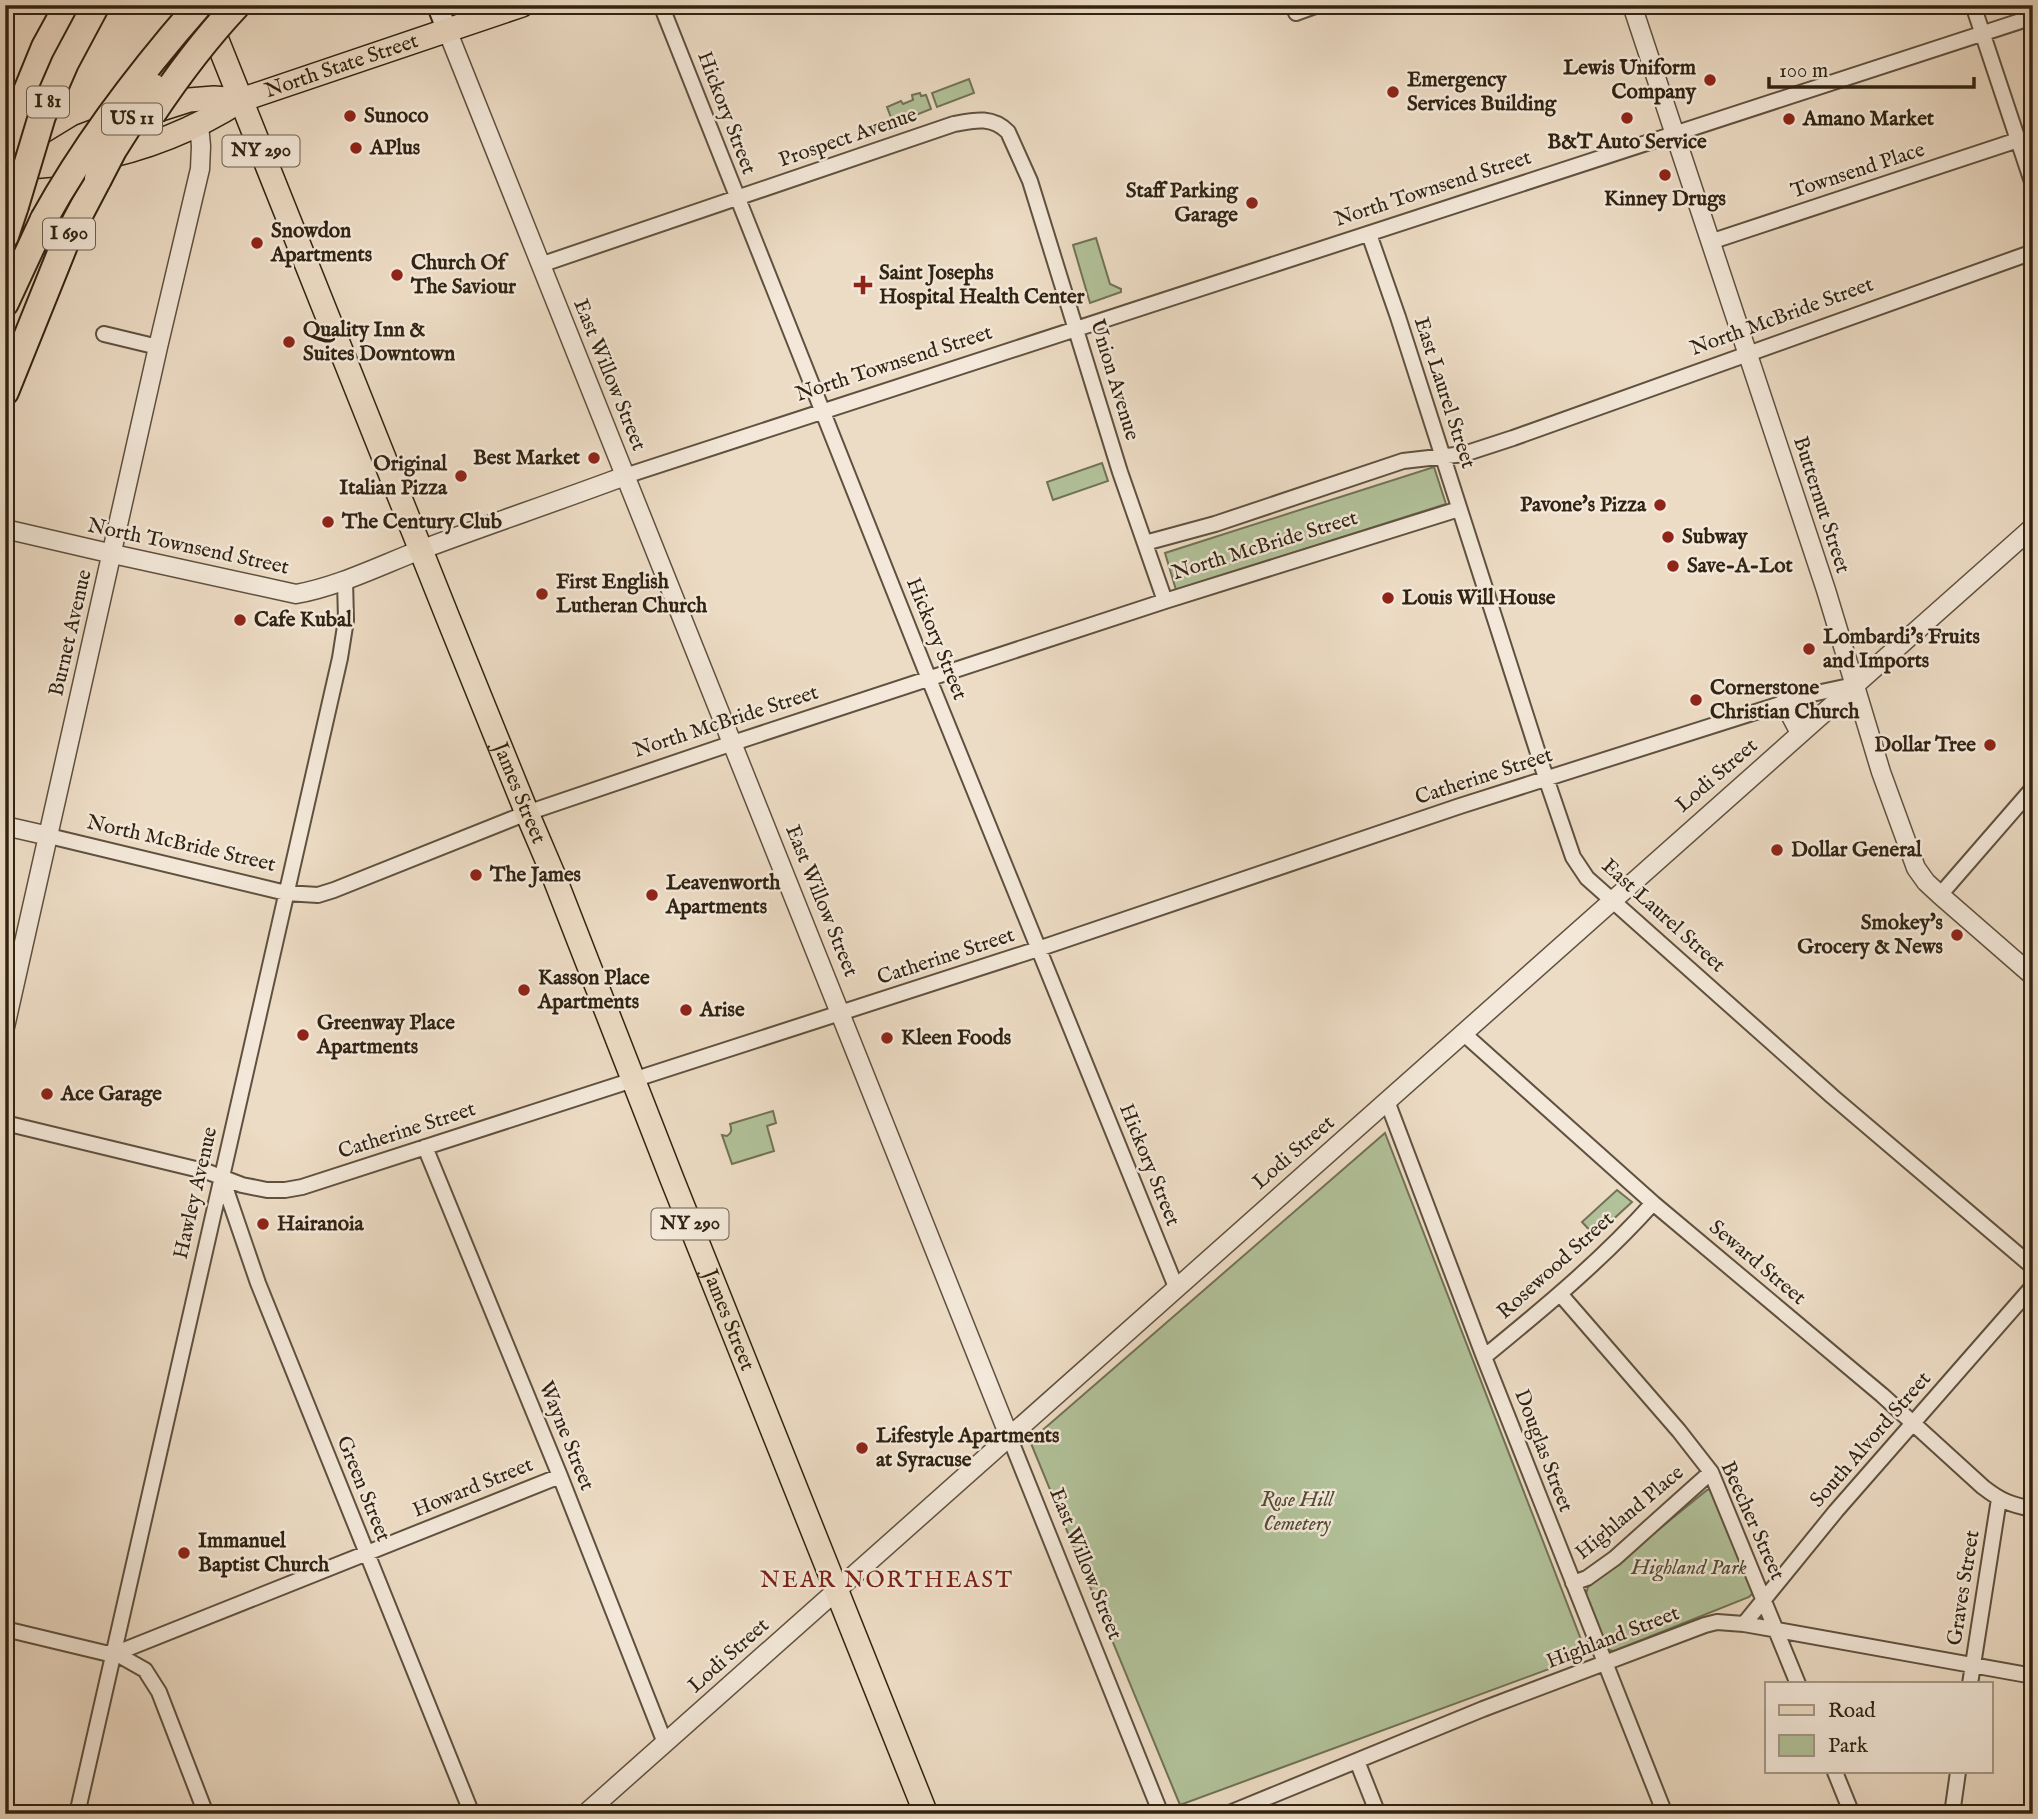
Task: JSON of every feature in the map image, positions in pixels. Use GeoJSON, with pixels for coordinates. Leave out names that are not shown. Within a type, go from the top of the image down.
{"type":"FeatureCollection","features":[{"type":"Feature","properties":{"kind":"highway","name":"I 81"},"geometry":{"type":"LineString","coordinates":[[5,145],[45,47],[68,5]]}},
{"type":"Feature","properties":{"kind":"highway","name":"I 81"},"geometry":{"type":"LineString","coordinates":[[5,236],[42,116],[65,63],[96,5]]}},
{"type":"Feature","properties":{"kind":"highway"},"geometry":{"type":"LineString","coordinates":[[5,303],[65,181],[178,29],[201,5]]}},
{"type":"Feature","properties":{"kind":"highway","name":"I 690"},"geometry":{"type":"LineString","coordinates":[[5,392],[68,238],[107,175],[113,150],[153,88],[215,5]]}},
{"type":"Feature","properties":{"kind":"highway"},"geometry":{"type":"LineString","coordinates":[[107,175],[181,72],[237,5]]}},
{"type":"Feature","properties":{"kind":"main road","name":"James Street"},"geometry":{"type":"LineString","coordinates":[[201,5],[553,874],[926,1814]]}},
{"type":"Feature","properties":{"kind":"main road","name":"East Willow Street"},"geometry":{"type":"LineString","coordinates":[[437,5],[447,30]]}},
{"type":"Feature","properties":{"kind":"main road","name":"North State Street"},"geometry":{"type":"LineString","coordinates":[[31,167],[89,160],[122,152],[199,125],[241,100],[522,5]]}},
{"type":"Feature","properties":{"kind":"main road","name":"North State Street"},"geometry":{"type":"LineString","coordinates":[[5,177],[31,167],[82,135],[189,100],[241,100]]}},
{"type":"Feature","properties":{"kind":"street","name":"Hickory Street"},"geometry":{"type":"LineString","coordinates":[[661,5],[929,679],[1176,1287]]}},
{"type":"Feature","properties":{"kind":"street"},"geometry":{"type":"LineString","coordinates":[[1295,9],[1318,5]]}},
{"type":"Feature","properties":{"kind":"street","name":"Butternut Street"},"geometry":{"type":"LineString","coordinates":[[1632,5],[1826,590],[1881,772],[1916,868],[1940,895],[2033,976]]}},
{"type":"Feature","properties":{"kind":"street"},"geometry":{"type":"LineString","coordinates":[[1973,5],[2033,185]]}},
{"type":"Feature","properties":{"kind":"street","name":"North Townsend Street"},"geometry":{"type":"LineString","coordinates":[[5,529],[296,594],[316,590],[625,476],[2033,17]]}},
{"type":"Feature","properties":{"kind":"street","name":"East Willow Street"},"geometry":{"type":"LineString","coordinates":[[447,30],[1161,1814]]}},
{"type":"Feature","properties":{"kind":"street","name":"Prospect Avenue"},"geometry":{"type":"LineString","coordinates":[[540,265],[954,124],[988,120],[1009,132]]}},
{"type":"Feature","properties":{"kind":"street","name":"Burnet Avenue"},"geometry":{"type":"LineString","coordinates":[[5,1027],[200,170],[199,125]]}},
{"type":"Feature","properties":{"kind":"street","name":"Union Avenue"},"geometry":{"type":"LineString","coordinates":[[1009,132],[1030,181],[1120,472],[1165,601]]}},
{"type":"Feature","properties":{"kind":"street","name":"Townsend Place"},"geometry":{"type":"LineString","coordinates":[[1710,242],[2018,140]]}},
{"type":"Feature","properties":{"kind":"street","name":"East Laurel Street"},"geometry":{"type":"LineString","coordinates":[[1369,234],[1573,857],[1587,878],[1833,1097],[2033,1268]]}},
{"type":"Feature","properties":{"kind":"street","name":"North McBride Street"},"geometry":{"type":"LineString","coordinates":[[1145,543],[1215,524],[1403,461],[1464,454],[1513,438],[2033,252]]}},
{"type":"Feature","properties":{"kind":"street"},"geometry":{"type":"LineString","coordinates":[[104,334],[158,347]]}},
{"type":"Feature","properties":{"kind":"street","name":"North McBride Street"},"geometry":{"type":"LineString","coordinates":[[5,826],[286,893],[318,895],[527,813],[733,743],[1165,601],[1459,509]]}},
{"type":"Feature","properties":{"kind":"street","name":"Lodi Street"},"geometry":{"type":"LineString","coordinates":[[585,1814],[2033,527]]}},
{"type":"Feature","properties":{"kind":"street","name":"Hawley Avenue"},"geometry":{"type":"LineString","coordinates":[[77,1814],[340,658],[346,620],[345,580]]}},
{"type":"Feature","properties":{"kind":"street","name":"Catherine Street"},"geometry":{"type":"LineString","coordinates":[[5,1123],[204,1171],[242,1185],[267,1190],[302,1187],[1038,949],[1545,778],[1812,694],[1854,685]]}},
{"type":"Feature","properties":{"kind":"street"},"geometry":{"type":"LineString","coordinates":[[1784,703],[1800,733]]}},
{"type":"Feature","properties":{"kind":"street"},"geometry":{"type":"LineString","coordinates":[[1940,895],[2033,788]]}},
{"type":"Feature","properties":{"kind":"street","name":"Seward Street"},"geometry":{"type":"LineString","coordinates":[[1463,1033],[1653,1203],[1882,1395],[1983,1487],[2009,1504],[2033,1509]]}},
{"type":"Feature","properties":{"kind":"street","name":"Douglas Street"},"geometry":{"type":"LineString","coordinates":[[1387,1101],[1484,1357],[1665,1814]]}},
{"type":"Feature","properties":{"kind":"street","name":"Wayne Street"},"geometry":{"type":"LineString","coordinates":[[425,1147],[560,1476],[665,1743]]}},
{"type":"Feature","properties":{"kind":"street","name":"Green Street"},"geometry":{"type":"LineString","coordinates":[[222,1177],[258,1283],[472,1814]]}},
{"type":"Feature","properties":{"kind":"street","name":"Rosewood Street"},"geometry":{"type":"LineString","coordinates":[[1484,1357],[1561,1295],[1622,1237],[1653,1203]]}},
{"type":"Feature","properties":{"kind":"street","name":"South Alvord Street"},"geometry":{"type":"LineString","coordinates":[[1744,1624],[1836,1511],[2033,1286]]}},
{"type":"Feature","properties":{"kind":"street","name":"Beecher Street"},"geometry":{"type":"LineString","coordinates":[[1561,1295],[1711,1472],[1797,1682]]}},
{"type":"Feature","properties":{"kind":"street","name":"Highland Place"},"geometry":{"type":"LineString","coordinates":[[1573,1583],[1587,1578],[1615,1558],[1711,1472]]}},
{"type":"Feature","properties":{"kind":"street","name":"Howard Street"},"geometry":{"type":"LineString","coordinates":[[115,1653],[560,1476]]}},
{"type":"Feature","properties":{"kind":"street","name":"Graves Street"},"geometry":{"type":"LineString","coordinates":[[1970,1682],[1999,1499]]}},
{"type":"Feature","properties":{"kind":"street","name":"Highland Street"},"geometry":{"type":"LineString","coordinates":[[1227,1814],[1483,1709],[1717,1622],[1744,1624],[2033,1676]]}},
{"type":"Feature","properties":{"kind":"street"},"geometry":{"type":"LineString","coordinates":[[5,1629],[105,1653],[115,1653],[145,1670],[159,1692],[206,1814]]}},
{"type":"Feature","properties":{"kind":"street"},"geometry":{"type":"LineString","coordinates":[[1357,1761],[1378,1814]]}},
{"type":"Feature","properties":{"kind":"street"},"geometry":{"type":"LineString","coordinates":[[1835,1773],[1852,1814]]}},
{"type":"Feature","properties":{"kind":"street"},"geometry":{"type":"LineString","coordinates":[[1952,1814],[1958,1773]]}},
{"type":"Feature","properties":{"kind":"green space"},"geometry":{"type":"Polygon","coordinates":[[[969,79],[974,93],[937,107],[932,93],[969,79]]]}},
{"type":"Feature","properties":{"kind":"green space"},"geometry":{"type":"Polygon","coordinates":[[[920,93],[921,96],[926,95],[931,109],[906,119],[892,120],[887,107],[901,101],[903,104],[913,100],[912,95],[920,93]]]}},
{"type":"Feature","properties":{"kind":"green space"},"geometry":{"type":"Polygon","coordinates":[[[1096,238],[1110,284],[1121,289],[1121,292],[1090,303],[1073,245],[1096,238]]]}},
{"type":"Feature","properties":{"kind":"green space"},"geometry":{"type":"Polygon","coordinates":[[[1102,463],[1108,481],[1053,500],[1047,482],[1102,463]]]}},
{"type":"Feature","properties":{"kind":"green space"},"geometry":{"type":"Polygon","coordinates":[[[1434,467],[1446,504],[1176,590],[1165,553],[1434,467]]]}},
{"type":"Feature","properties":{"kind":"green space"},"geometry":{"type":"Polygon","coordinates":[[[773,1111],[776,1123],[767,1126],[774,1151],[732,1164],[722,1135],[730,1134],[730,1124],[773,1111]]]}},
{"type":"Feature","properties":{"kind":"green space","name":"Rose Hill Cemetery"},"geometry":{"type":"Polygon","coordinates":[[[1385,1133],[1587,1655],[1180,1805],[1030,1441],[1385,1133]]]}},
{"type":"Feature","properties":{"kind":"green space"},"geometry":{"type":"Polygon","coordinates":[[[1617,1190],[1632,1202],[1595,1236],[1582,1222],[1617,1190]]]}},
{"type":"Feature","properties":{"kind":"green space","name":"Highland Park"},"geometry":{"type":"Polygon","coordinates":[[[1712,1489],[1753,1593],[1749,1597],[1614,1651],[1608,1650],[1586,1594],[1588,1587],[1707,1490],[1712,1489]]]}},
{"type":"Feature","properties":{"kind":"place","name":"Lewis Uniform Company"},"geometry":{"type":"Point","coordinates":[1710,80]}},
{"type":"Feature","properties":{"kind":"place","name":"Emergency Services Building"},"geometry":{"type":"Point","coordinates":[1393,92]}},
{"type":"Feature","properties":{"kind":"place","name":"Sunoco"},"geometry":{"type":"Point","coordinates":[350,116]}},
{"type":"Feature","properties":{"kind":"place","name":"B&T Auto Service"},"geometry":{"type":"Point","coordinates":[1627,118]}},
{"type":"Feature","properties":{"kind":"place","name":"Amano Market"},"geometry":{"type":"Point","coordinates":[1789,119]}},
{"type":"Feature","properties":{"kind":"place","name":"APlus"},"geometry":{"type":"Point","coordinates":[356,148]}},
{"type":"Feature","properties":{"kind":"place","name":"Kinney Drugs"},"geometry":{"type":"Point","coordinates":[1665,175]}},
{"type":"Feature","properties":{"kind":"place","name":"Staff Parking Garage"},"geometry":{"type":"Point","coordinates":[1252,203]}},
{"type":"Feature","properties":{"kind":"place","name":"Snowdon Apartments"},"geometry":{"type":"Point","coordinates":[257,243]}},
{"type":"Feature","properties":{"kind":"place","name":"Church Of The Saviour"},"geometry":{"type":"Point","coordinates":[397,275]}},
{"type":"Feature","properties":{"kind":"place","name":"Saint Josephs Hospital Health Center"},"geometry":{"type":"Point","coordinates":[863,285]}},
{"type":"Feature","properties":{"kind":"place","name":"Quality Inn & Suites Downtown"},"geometry":{"type":"Point","coordinates":[289,342]}},
{"type":"Feature","properties":{"kind":"place","name":"Best Market"},"geometry":{"type":"Point","coordinates":[594,458]}},
{"type":"Feature","properties":{"kind":"place","name":"Original Italian Pizza"},"geometry":{"type":"Point","coordinates":[461,476]}},
{"type":"Feature","properties":{"kind":"place","name":"Pavone's Pizza"},"geometry":{"type":"Point","coordinates":[1660,505]}},
{"type":"Feature","properties":{"kind":"place","name":"The Century Club"},"geometry":{"type":"Point","coordinates":[328,522]}},
{"type":"Feature","properties":{"kind":"place","name":"Subway"},"geometry":{"type":"Point","coordinates":[1668,537]}},
{"type":"Feature","properties":{"kind":"place","name":"Save-A-Lot"},"geometry":{"type":"Point","coordinates":[1673,566]}},
{"type":"Feature","properties":{"kind":"place","name":"First English Lutheran Church"},"geometry":{"type":"Point","coordinates":[542,594]}},
{"type":"Feature","properties":{"kind":"place","name":"Louis Will House"},"geometry":{"type":"Point","coordinates":[1388,598]}},
{"type":"Feature","properties":{"kind":"place","name":"Cafe Kubal"},"geometry":{"type":"Point","coordinates":[240,620]}},
{"type":"Feature","properties":{"kind":"place","name":"Lombardi's Fruits and Imports"},"geometry":{"type":"Point","coordinates":[1809,649]}},
{"type":"Feature","properties":{"kind":"place","name":"Cornerstone Christian Church"},"geometry":{"type":"Point","coordinates":[1696,700]}},
{"type":"Feature","properties":{"kind":"place","name":"Dollar Tree"},"geometry":{"type":"Point","coordinates":[1990,745]}},
{"type":"Feature","properties":{"kind":"place","name":"Dollar General"},"geometry":{"type":"Point","coordinates":[1777,850]}},
{"type":"Feature","properties":{"kind":"place","name":"The James"},"geometry":{"type":"Point","coordinates":[476,875]}},
{"type":"Feature","properties":{"kind":"place","name":"Leavenworth Apartments"},"geometry":{"type":"Point","coordinates":[652,895]}},
{"type":"Feature","properties":{"kind":"place","name":"Smokey's Grocery & News"},"geometry":{"type":"Point","coordinates":[1957,935]}},
{"type":"Feature","properties":{"kind":"place","name":"Kasson Place Apartments"},"geometry":{"type":"Point","coordinates":[524,990]}},
{"type":"Feature","properties":{"kind":"place","name":"Arise"},"geometry":{"type":"Point","coordinates":[686,1010]}},
{"type":"Feature","properties":{"kind":"place","name":"Greenway Place Apartments"},"geometry":{"type":"Point","coordinates":[303,1035]}},
{"type":"Feature","properties":{"kind":"place","name":"Kleen Foods"},"geometry":{"type":"Point","coordinates":[887,1038]}},
{"type":"Feature","properties":{"kind":"place","name":"Ace Garage"},"geometry":{"type":"Point","coordinates":[47,1094]}},
{"type":"Feature","properties":{"kind":"place","name":"Hairanoia"},"geometry":{"type":"Point","coordinates":[263,1224]}},
{"type":"Feature","properties":{"kind":"place","name":"Lifestyle Apartments at Syracuse"},"geometry":{"type":"Point","coordinates":[862,1448]}},
{"type":"Feature","properties":{"kind":"place","name":"Immanuel Baptist Church"},"geometry":{"type":"Point","coordinates":[184,1553]}},
{"type":"Feature","properties":{"kind":"district","name":"NEAR NORTHEAST"},"geometry":{"type":"Point","coordinates":[887,1580]}}]}
